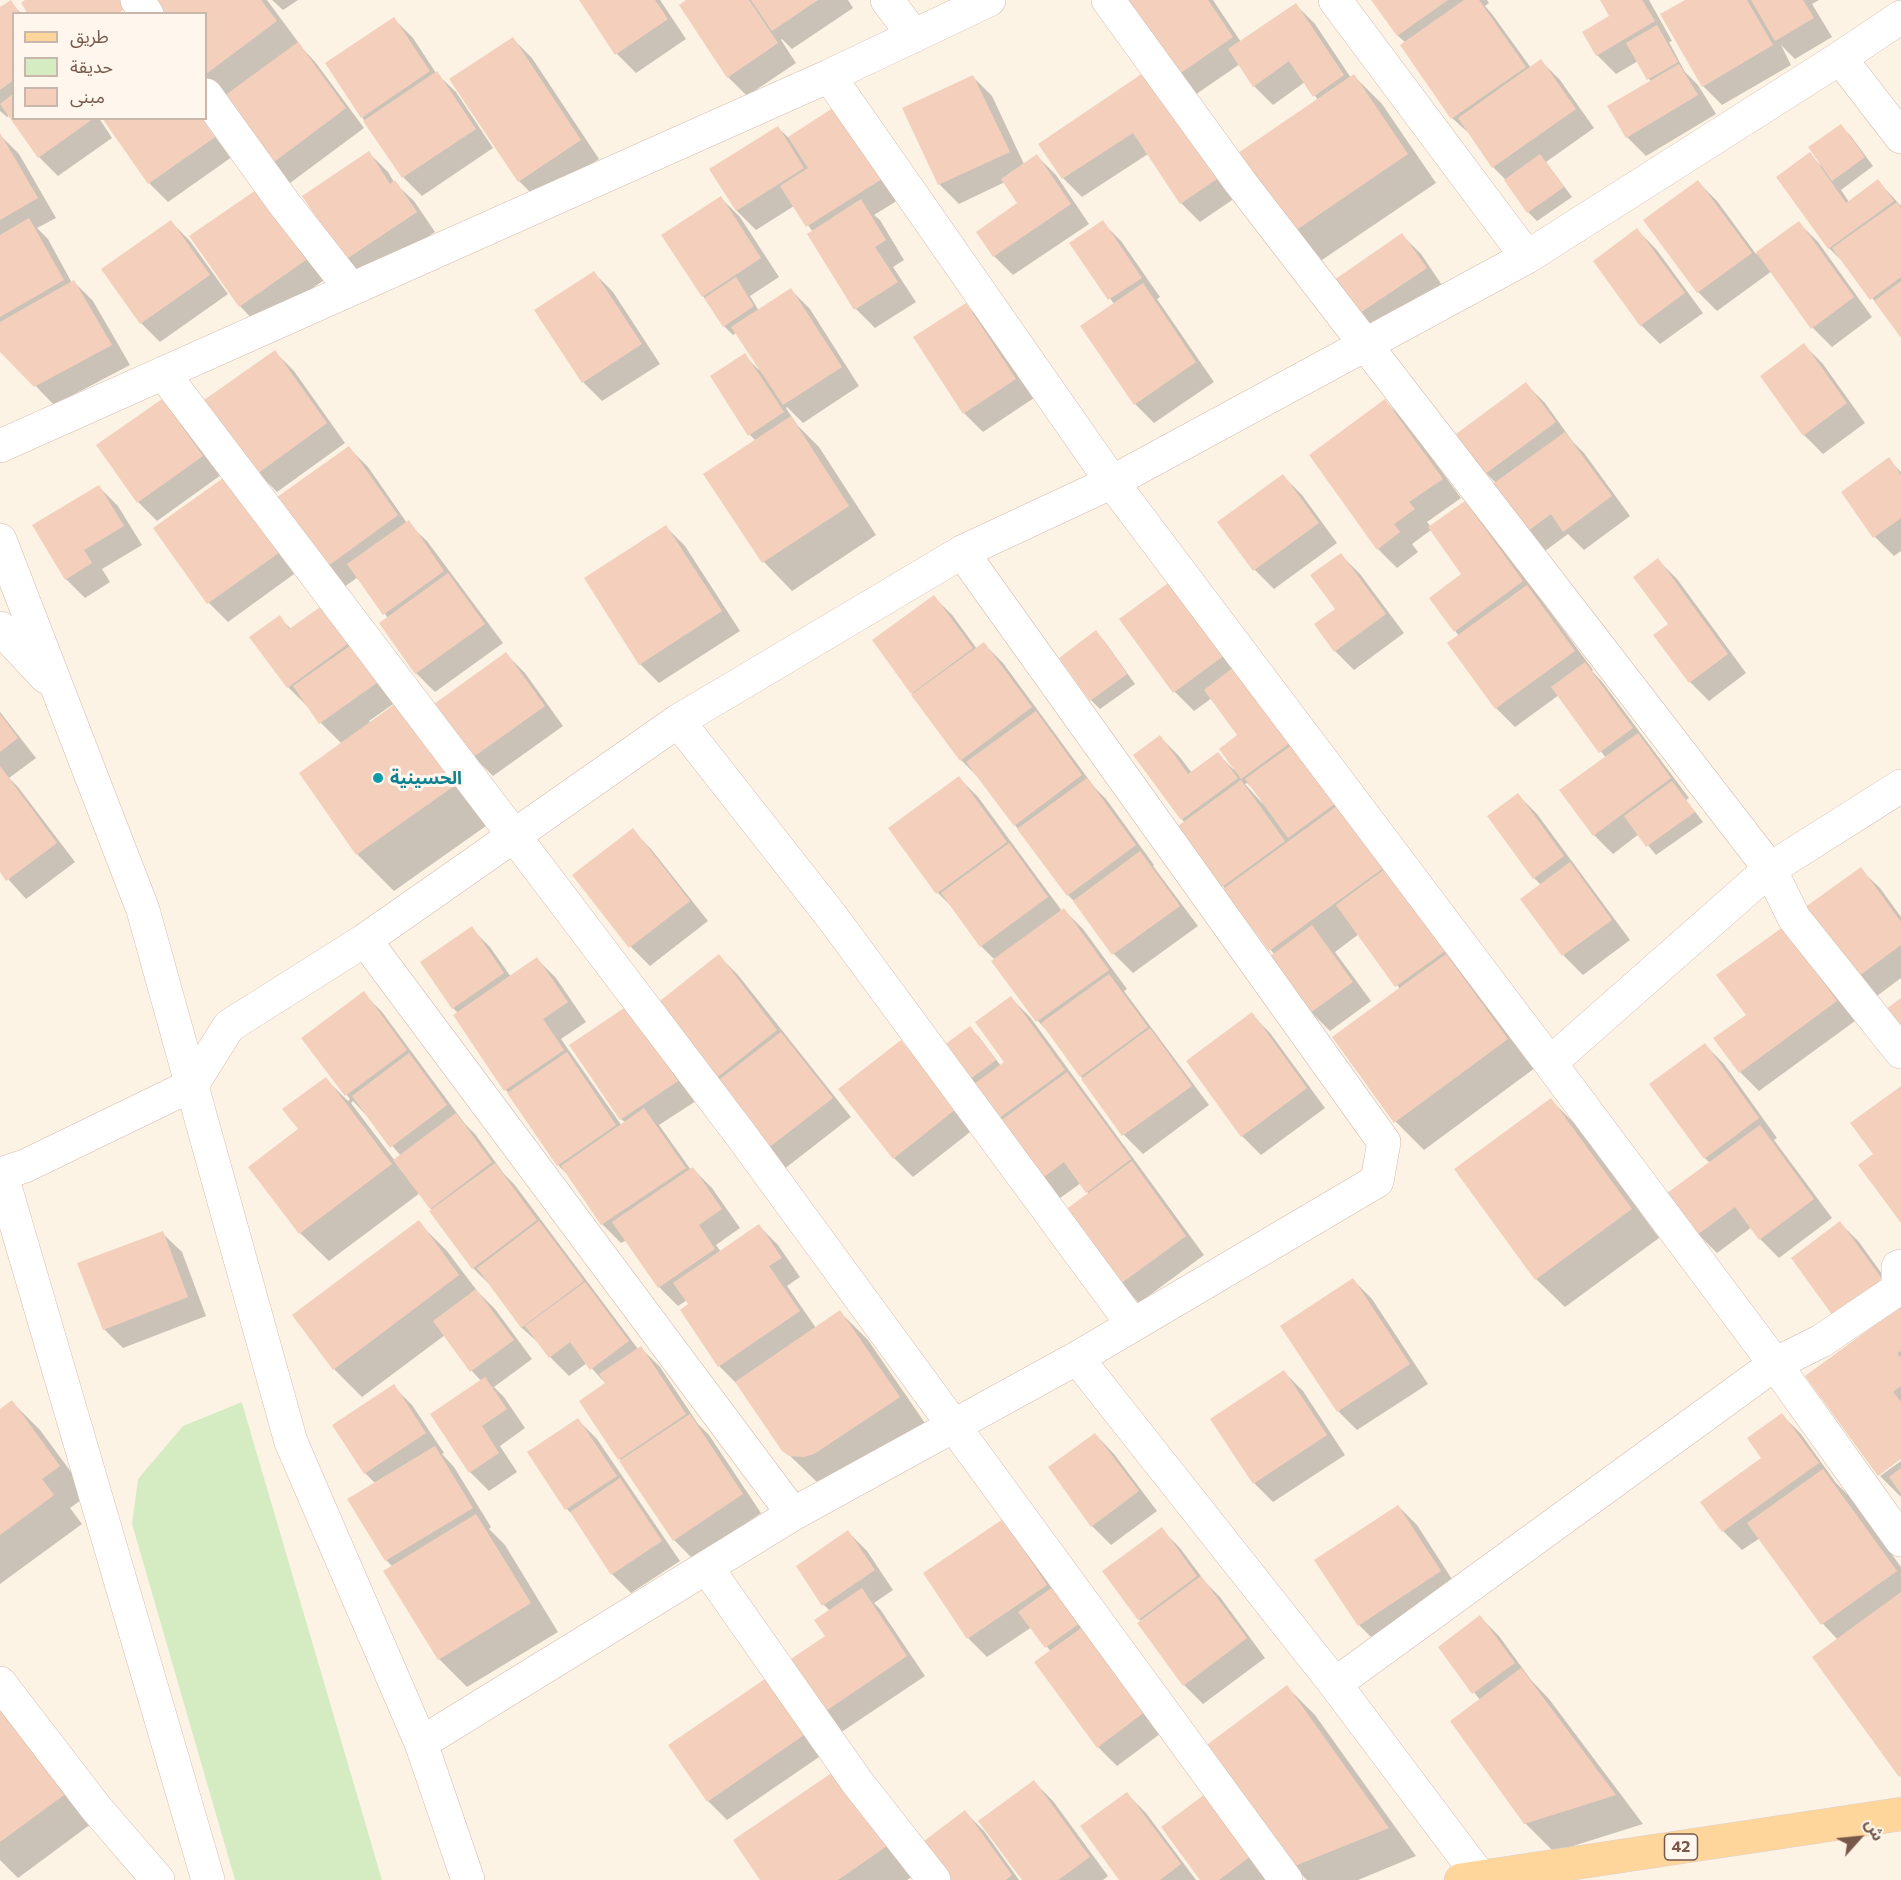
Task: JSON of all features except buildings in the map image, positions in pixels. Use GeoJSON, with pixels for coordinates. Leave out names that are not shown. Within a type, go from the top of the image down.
{"type":"FeatureCollection","features":[{"type":"Feature","properties":{"kind":"main road","name":"42"},"geometry":{"type":"LineString","coordinates":[[1471,1879],[1901,1814]]}},
{"type":"Feature","properties":{"kind":"street"},"geometry":{"type":"LineString","coordinates":[[887,0],[914,36]]}},
{"type":"Feature","properties":{"kind":"street"},"geometry":{"type":"LineString","coordinates":[[0,446],[829,76],[989,0]]}},
{"type":"Feature","properties":{"kind":"street"},"geometry":{"type":"LineString","coordinates":[[1108,0],[1240,182],[1770,869],[1794,918],[1901,1052]]}},
{"type":"Feature","properties":{"kind":"street"},"geometry":{"type":"LineString","coordinates":[[1335,0],[1527,257]]}},
{"type":"Feature","properties":{"kind":"street"},"geometry":{"type":"LineString","coordinates":[[208,1880],[1,1174],[25,1166],[192,1085],[229,1026],[365,940],[678,721],[962,552],[1112,482],[1527,257],[1901,17]]}},
{"type":"Feature","properties":{"kind":"street"},"geometry":{"type":"LineString","coordinates":[[1840,58],[1901,137]]}},
{"type":"Feature","properties":{"kind":"street"},"geometry":{"type":"LineString","coordinates":[[829,76],[1112,482],[1775,1364],[1901,1540]]}},
{"type":"Feature","properties":{"kind":"street"},"geometry":{"type":"LineString","coordinates":[[207,96],[283,202],[351,289]]}},
{"type":"Feature","properties":{"kind":"street"},"geometry":{"type":"LineString","coordinates":[[163,373],[741,1135],[1286,1880]]}},
{"type":"Feature","properties":{"kind":"street"},"geometry":{"type":"LineString","coordinates":[[0,540],[143,910],[291,1442],[421,1743],[468,1880]]}},
{"type":"Feature","properties":{"kind":"street"},"geometry":{"type":"LineString","coordinates":[[421,1743],[793,1514],[1077,1358],[1377,1181],[1384,1142],[962,552]]}},
{"type":"Feature","properties":{"kind":"street"},"geometry":{"type":"LineString","coordinates":[[0,628],[58,689]]}},
{"type":"Feature","properties":{"kind":"street"},"geometry":{"type":"LineString","coordinates":[[678,721],[832,917],[1133,1325]]}},
{"type":"Feature","properties":{"kind":"street"},"geometry":{"type":"LineString","coordinates":[[1550,1063],[1770,869],[1901,786]]}},
{"type":"Feature","properties":{"kind":"street"},"geometry":{"type":"LineString","coordinates":[[365,940],[793,1514]]}},
{"type":"Feature","properties":{"kind":"street"},"geometry":{"type":"LineString","coordinates":[[1335,1684],[1775,1364],[1821,1341],[1900,1282]]}},
{"type":"Feature","properties":{"kind":"street"},"geometry":{"type":"LineString","coordinates":[[1077,1358],[1335,1684],[1471,1879]]}},
{"type":"Feature","properties":{"kind":"street"},"geometry":{"type":"LineString","coordinates":[[706,1568],[857,1782],[934,1880]]}},
{"type":"Feature","properties":{"kind":"street"},"geometry":{"type":"LineString","coordinates":[[0,1683],[96,1808],[158,1880]]}},
{"type":"Feature","properties":{"kind":"green space"},"geometry":{"type":"Polygon","coordinates":[[[242,1402],[382,1880],[235,1880],[132,1524],[138,1479],[183,1426],[242,1402]]]}},
{"type":"Feature","properties":{"kind":"place","name":"الحسينية"},"geometry":{"type":"Point","coordinates":[378,778]}}]}
